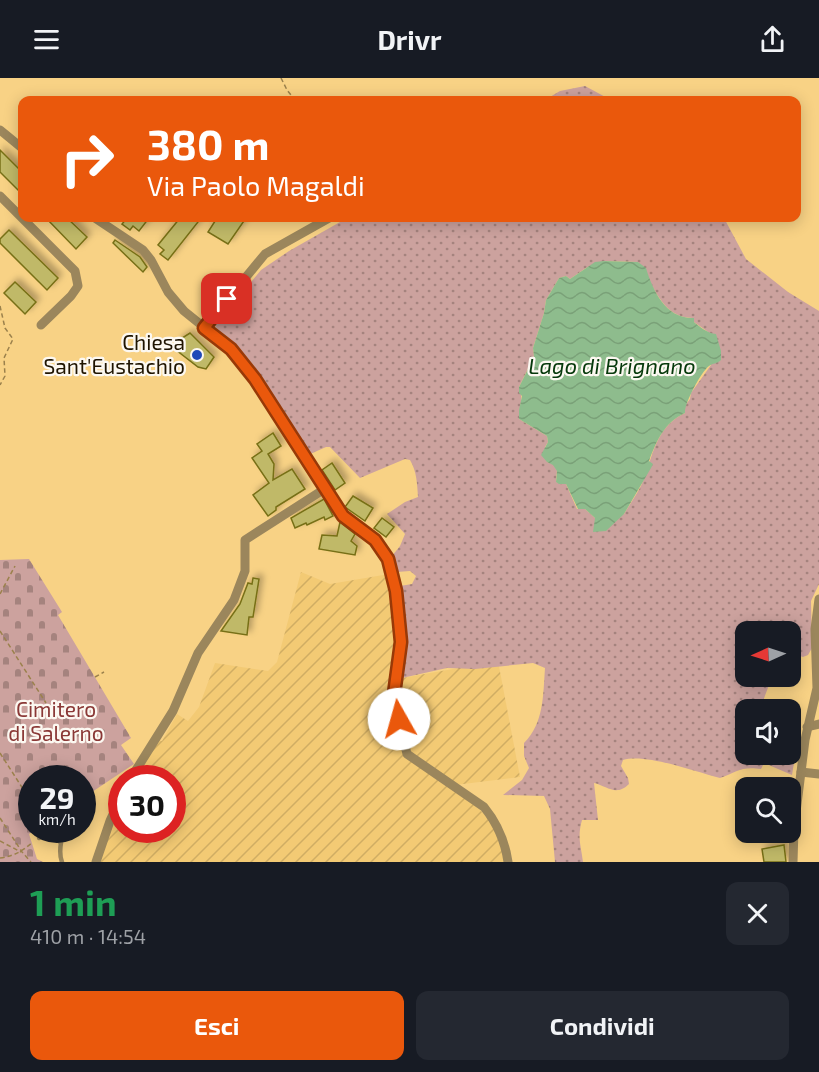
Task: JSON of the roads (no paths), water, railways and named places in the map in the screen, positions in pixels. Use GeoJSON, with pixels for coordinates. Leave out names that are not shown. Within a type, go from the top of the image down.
{"type":"FeatureCollection","features":[{"type":"Feature","properties":{"kind":"street"},"geometry":{"type":"LineString","coordinates":[[0,130],[18,145]]}},
{"type":"Feature","properties":{"kind":"street"},"geometry":{"type":"LineString","coordinates":[[0,196],[18,214]]}},
{"type":"Feature","properties":{"kind":"street"},"geometry":{"type":"LineString","coordinates":[[26,222],[75,271],[78,286],[71,296],[41,325]]}},
{"type":"Feature","properties":{"kind":"street"},"geometry":{"type":"LineString","coordinates":[[101,222],[143,250],[168,292],[184,311],[231,349],[249,371],[343,516],[380,545],[391,567],[401,642],[394,699],[407,754],[484,807],[502,837],[508,862]]}},
{"type":"Feature","properties":{"kind":"street"},"geometry":{"type":"LineString","coordinates":[[204,328],[266,254],[322,222]]}},
{"type":"Feature","properties":{"kind":"street"},"geometry":{"type":"LineString","coordinates":[[139,765],[173,711],[198,653],[234,600],[245,571],[245,540],[326,488]]}},
{"type":"Feature","properties":{"kind":"street"},"geometry":{"type":"LineString","coordinates":[[793,862],[794,828],[807,727],[817,688],[815,622],[819,599]]}},
{"type":"Feature","properties":{"kind":"street"},"geometry":{"type":"LineString","coordinates":[[807,727],[819,724]]}},
{"type":"Feature","properties":{"kind":"street"},"geometry":{"type":"LineString","coordinates":[[801,772],[819,774]]}},
{"type":"Feature","properties":{"kind":"street"},"geometry":{"type":"LineString","coordinates":[[96,862],[108,827]]}},
{"type":"Feature","properties":{"kind":"lane"},"geometry":{"type":"LineString","coordinates":[[60,845],[62,862]]}},
{"type":"Feature","properties":{"kind":"water","name":"Lago di Brignano"},"geometry":{"type":"Polygon","coordinates":[[[595,262],[638,262],[646,268],[657,294],[668,309],[684,317],[694,318],[694,322],[701,328],[716,334],[721,360],[706,369],[690,396],[685,413],[666,427],[662,433],[649,461],[653,464],[624,514],[606,531],[593,532],[595,518],[585,509],[578,509],[566,484],[556,482],[557,471],[553,465],[541,455],[548,442],[547,436],[519,419],[522,396],[519,393],[519,387],[534,357],[533,348],[546,300],[559,278],[566,276],[570,279],[595,262]]]}},
{"type":"Feature","properties":{"kind":"place","name":"Chiesa Sant'Eustachio"},"geometry":{"type":"Point","coordinates":[197,355]}},
{"type":"Feature","properties":{"kind":"park label","name":"Cimitero di Salerno"},"geometry":{"type":"Point","coordinates":[56,722]}}]}
